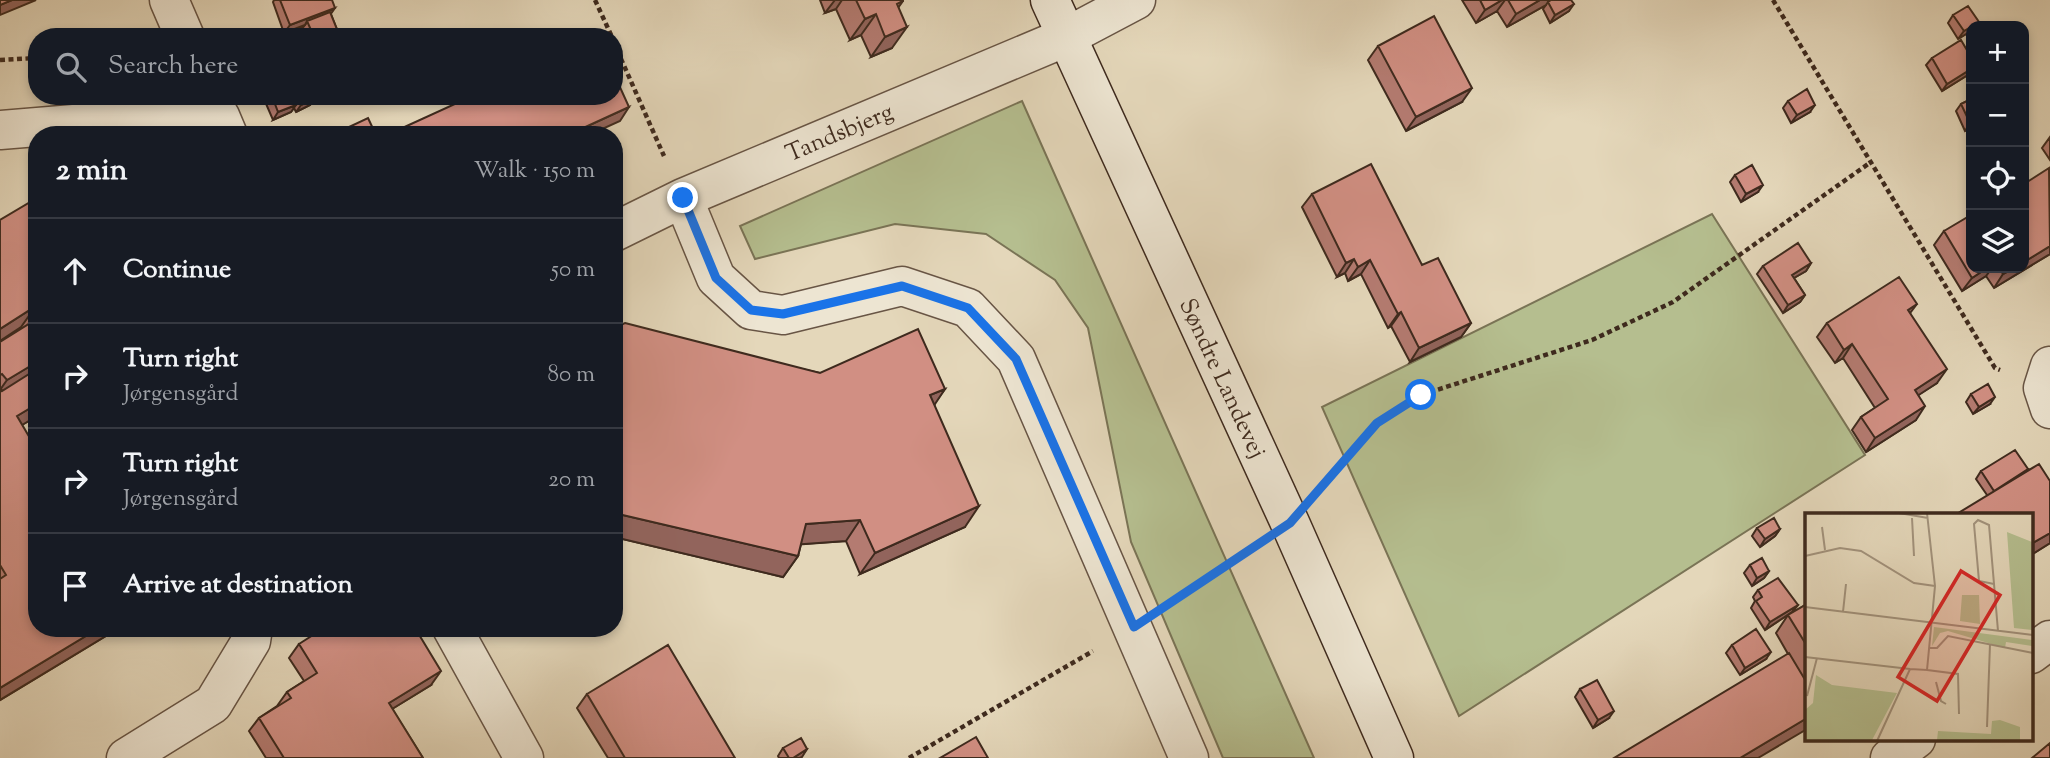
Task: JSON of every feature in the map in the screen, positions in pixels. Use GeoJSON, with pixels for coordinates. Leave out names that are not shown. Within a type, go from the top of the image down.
{"type":"FeatureCollection","features":[{"type":"Feature","properties":{"kind":"street"},"geometry":{"type":"LineString","coordinates":[[169,0],[181,28]]}},
{"type":"Feature","properties":{"kind":"street","name":"Søndre Landevej"},"geometry":{"type":"LineString","coordinates":[[1050,0],[1290,523],[1394,758]]}},
{"type":"Feature","properties":{"kind":"street","name":"Tandsbjerg"},"geometry":{"type":"LineString","coordinates":[[623,228],[683,198],[1066,37],[1136,0]]}},
{"type":"Feature","properties":{"kind":"street"},"geometry":{"type":"LineString","coordinates":[[56,126],[210,115]]}},
{"type":"Feature","properties":{"kind":"street"},"geometry":{"type":"LineString","coordinates":[[0,130],[28,128]]}},
{"type":"Feature","properties":{"kind":"street"},"geometry":{"type":"LineString","coordinates":[[683,198],[716,278],[751,310],[783,314],[902,286],[968,308],[1016,359],[1189,758]]}},
{"type":"Feature","properties":{"kind":"street"},"geometry":{"type":"LineString","coordinates":[[126,758],[213,704],[252,637]]}},
{"type":"Feature","properties":{"kind":"street"},"geometry":{"type":"LineString","coordinates":[[457,637],[524,758]]}},
{"type":"Feature","properties":{"kind":"street"},"geometry":{"type":"LineString","coordinates":[[2032,653],[2050,640]]}},
{"type":"Feature","properties":{"kind":"street"},"geometry":{"type":"LineString","coordinates":[[1890,758],[1915,740]]}},
{"type":"Feature","properties":{"kind":"path"},"geometry":{"type":"LineString","coordinates":[[595,0],[607,28]]}},
{"type":"Feature","properties":{"kind":"path"},"geometry":{"type":"LineString","coordinates":[[1773,0],[1995,368],[2048,388]]}},
{"type":"Feature","properties":{"kind":"path"},"geometry":{"type":"LineString","coordinates":[[0,60],[28,58]]}},
{"type":"Feature","properties":{"kind":"path"},"geometry":{"type":"LineString","coordinates":[[623,63],[683,198]]}},
{"type":"Feature","properties":{"kind":"path"},"geometry":{"type":"LineString","coordinates":[[909,758],[1134,627],[1290,523],[1377,423],[1421,395],[1592,340],[1673,302],[1871,162]]}},
{"type":"Feature","properties":{"kind":"green space"},"geometry":{"type":"Polygon","coordinates":[[[1022,101],[1314,758],[1223,758],[1131,542],[1088,328],[1055,280],[986,234],[895,224],[755,259],[740,226],[1022,101]]]}},
{"type":"Feature","properties":{"kind":"green space"},"geometry":{"type":"Polygon","coordinates":[[[1712,214],[1865,455],[1459,716],[1322,407],[1712,214]]]}},
{"type":"Feature","properties":{"kind":"building"},"geometry":{"type":"Polygon","coordinates":[[[280,0],[332,0],[335,8],[290,25],[280,0]]]}},
{"type":"Feature","properties":{"kind":"building"},"geometry":{"type":"Polygon","coordinates":[[[856,0],[903,0],[897,4],[907,27],[885,37],[876,14],[865,19],[856,0]]]}},
{"type":"Feature","properties":{"kind":"building"},"geometry":{"type":"Polygon","coordinates":[[[1480,0],[1502,0],[1485,10],[1480,0]]]}},
{"type":"Feature","properties":{"kind":"building"},"geometry":{"type":"Polygon","coordinates":[[[1508,0],[1540,0],[1516,14],[1508,0]]]}},
{"type":"Feature","properties":{"kind":"building"},"geometry":{"type":"Polygon","coordinates":[[[1571,0],[1574,4],[1555,15],[1548,2],[1571,0]]]}},
{"type":"Feature","properties":{"kind":"building"},"geometry":{"type":"Polygon","coordinates":[[[1968,6],[1978,21],[1966,21],[1964,31],[1953,15],[1968,6]]]}},
{"type":"Feature","properties":{"kind":"building"},"geometry":{"type":"Polygon","coordinates":[[[330,12],[336,28],[310,28],[307,21],[330,12]]]}},
{"type":"Feature","properties":{"kind":"building"},"geometry":{"type":"Polygon","coordinates":[[[1434,16],[1472,88],[1416,117],[1378,46],[1434,16]]]}},
{"type":"Feature","properties":{"kind":"building"},"geometry":{"type":"Polygon","coordinates":[[[1961,40],[1966,48],[1966,72],[1947,84],[1932,58],[1961,40]]]}},
{"type":"Feature","properties":{"kind":"building"},"geometry":{"type":"Polygon","coordinates":[[[1807,89],[1815,105],[1797,115],[1788,101],[1807,89]]]}},
{"type":"Feature","properties":{"kind":"building"},"geometry":{"type":"Polygon","coordinates":[[[623,94],[629,107],[588,126],[407,126],[453,105],[623,105],[623,94]]]}},
{"type":"Feature","properties":{"kind":"building"},"geometry":{"type":"Polygon","coordinates":[[[1966,102],[1966,115],[1961,104],[1966,102]]]}},
{"type":"Feature","properties":{"kind":"building"},"geometry":{"type":"Polygon","coordinates":[[[275,105],[296,105],[278,112],[275,105]]]}},
{"type":"Feature","properties":{"kind":"building"},"geometry":{"type":"Polygon","coordinates":[[[368,118],[372,126],[351,126],[368,118]]]}},
{"type":"Feature","properties":{"kind":"building"},"geometry":{"type":"Polygon","coordinates":[[[1371,164],[1422,265],[1438,258],[1471,323],[1419,348],[1370,260],[1358,267],[1354,259],[1346,263],[1312,194],[1371,164]]]}},
{"type":"Feature","properties":{"kind":"building"},"geometry":{"type":"Polygon","coordinates":[[[1752,165],[1763,185],[1746,194],[1735,175],[1752,165]]]}},
{"type":"Feature","properties":{"kind":"building"},"geometry":{"type":"Polygon","coordinates":[[[2049,168],[2050,246],[2029,259],[2029,210],[2029,181],[2049,168]]]}},
{"type":"Feature","properties":{"kind":"building"},"geometry":{"type":"Polygon","coordinates":[[[28,203],[28,311],[0,329],[0,220],[28,203]]]}},
{"type":"Feature","properties":{"kind":"building"},"geometry":{"type":"Polygon","coordinates":[[[1966,218],[1966,268],[1944,231],[1966,218]]]}},
{"type":"Feature","properties":{"kind":"building"},"geometry":{"type":"Polygon","coordinates":[[[1798,243],[1811,263],[1792,275],[1805,295],[1788,305],[1763,266],[1798,243]]]}},
{"type":"Feature","properties":{"kind":"building"},"geometry":{"type":"Polygon","coordinates":[[[1899,277],[1917,304],[1908,310],[1947,369],[1915,390],[1925,406],[1875,438],[1861,417],[1888,399],[1852,344],[1844,350],[1827,323],[1899,277]]]}},
{"type":"Feature","properties":{"kind":"building"},"geometry":{"type":"Polygon","coordinates":[[[28,324],[28,367],[7,380],[0,375],[0,342],[28,324]]]}},
{"type":"Feature","properties":{"kind":"building"},"geometry":{"type":"Polygon","coordinates":[[[623,324],[820,373],[918,329],[945,389],[930,395],[979,506],[875,553],[860,520],[806,524],[798,556],[623,515],[623,324]]]}},
{"type":"Feature","properties":{"kind":"building"},"geometry":{"type":"Polygon","coordinates":[[[28,375],[28,409],[17,416],[28,435],[28,637],[84,637],[0,688],[0,579],[6,575],[0,565],[0,387],[2,391],[28,375]]]}},
{"type":"Feature","properties":{"kind":"building"},"geometry":{"type":"Polygon","coordinates":[[[1988,384],[1995,397],[1979,407],[1971,394],[1988,384]]]}},
{"type":"Feature","properties":{"kind":"building"},"geometry":{"type":"Polygon","coordinates":[[[2015,450],[2028,469],[1994,491],[1981,471],[2015,450]]]}},
{"type":"Feature","properties":{"kind":"building"},"geometry":{"type":"Polygon","coordinates":[[[2039,464],[2050,481],[2050,533],[2032,543],[2032,513],[1958,513],[2039,464]]]}},
{"type":"Feature","properties":{"kind":"building"},"geometry":{"type":"Polygon","coordinates":[[[1774,518],[1780,529],[1765,539],[1757,528],[1774,518]]]}},
{"type":"Feature","properties":{"kind":"building"},"geometry":{"type":"Polygon","coordinates":[[[1762,558],[1769,571],[1757,578],[1750,565],[1762,558]]]}},
{"type":"Feature","properties":{"kind":"building"},"geometry":{"type":"Polygon","coordinates":[[[1778,578],[1798,605],[1770,622],[1756,601],[1762,597],[1758,590],[1778,578]]]}},
{"type":"Feature","properties":{"kind":"building"},"geometry":{"type":"Polygon","coordinates":[[[1805,605],[1805,643],[1788,615],[1805,605]]]}},
{"type":"Feature","properties":{"kind":"building"},"geometry":{"type":"Polygon","coordinates":[[[1756,629],[1771,652],[1745,668],[1732,645],[1756,629]]]}},
{"type":"Feature","properties":{"kind":"building"},"geometry":{"type":"Polygon","coordinates":[[[310,637],[420,637],[441,671],[389,703],[423,758],[284,758],[259,718],[291,698],[287,692],[317,673],[299,644],[310,637]]]}},
{"type":"Feature","properties":{"kind":"building"},"geometry":{"type":"Polygon","coordinates":[[[668,645],[735,758],[625,758],[587,694],[668,645]]]}},
{"type":"Feature","properties":{"kind":"building"},"geometry":{"type":"Polygon","coordinates":[[[1789,653],[1805,680],[1805,719],[1740,758],[1614,758],[1789,653]]]}},
{"type":"Feature","properties":{"kind":"building"},"geometry":{"type":"Polygon","coordinates":[[[1597,680],[1614,711],[1598,720],[1580,689],[1597,680]]]}},
{"type":"Feature","properties":{"kind":"building"},"geometry":{"type":"Polygon","coordinates":[[[976,737],[988,758],[940,758],[976,737]]]}},
{"type":"Feature","properties":{"kind":"building"},"geometry":{"type":"Polygon","coordinates":[[[801,738],[807,749],[789,758],[783,748],[801,738]]]}},
{"type":"Feature","properties":{"kind":"building"},"geometry":{"type":"Polygon","coordinates":[[[2050,743],[2050,758],[2032,758],[2050,743]]]}},
{"type":"Feature","properties":{"kind":"route"},"geometry":{"type":"LineString","coordinates":[[683,198],[716,278],[751,310],[783,314],[902,286],[968,308],[1016,359],[1134,627],[1290,523],[1377,423],[1421,395]]}}]}
